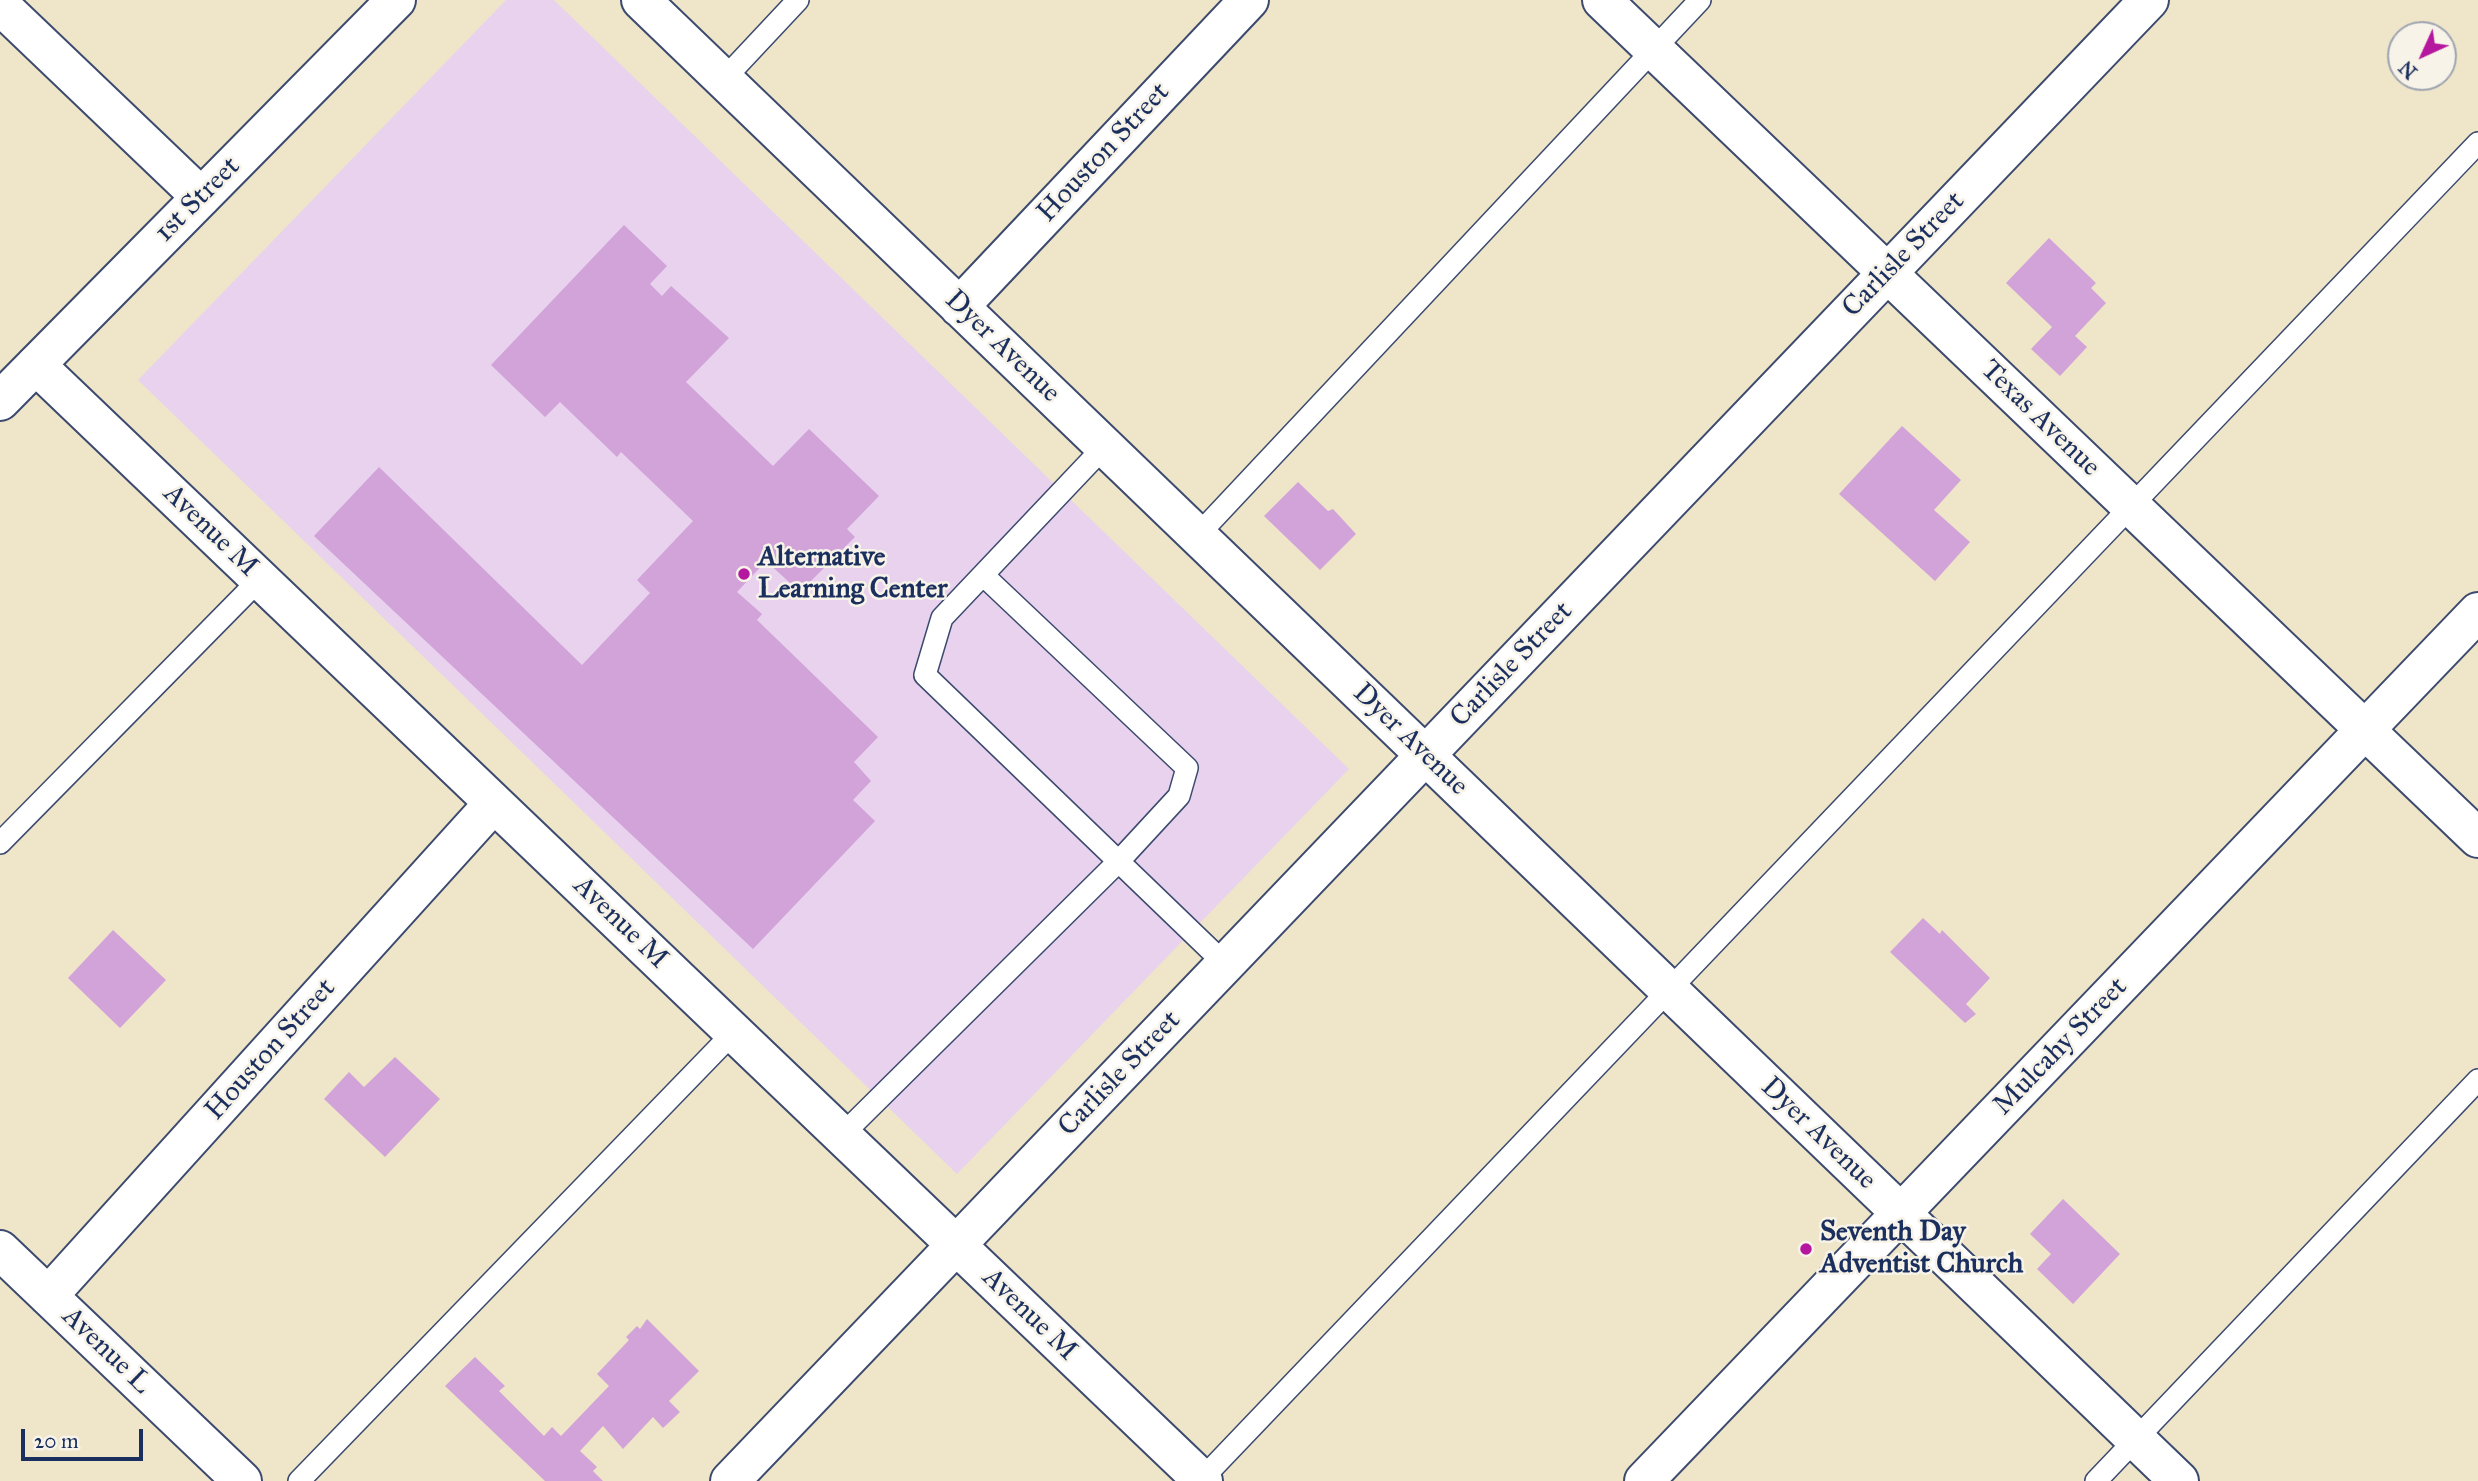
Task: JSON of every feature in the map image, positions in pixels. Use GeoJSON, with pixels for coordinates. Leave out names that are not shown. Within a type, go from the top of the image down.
{"type":"FeatureCollection","features":[{"type":"Feature","properties":{"kind":"street","name":"1st Street"},"geometry":{"type":"LineString","coordinates":[[0,401],[396,0]]}},
{"type":"Feature","properties":{"kind":"street","name":"Dyer Avenue"},"geometry":{"type":"LineString","coordinates":[[641,0],[2179,1481]]}},
{"type":"Feature","properties":{"kind":"street","name":"Houston Street"},"geometry":{"type":"LineString","coordinates":[[959,306],[1249,0]]}},
{"type":"Feature","properties":{"kind":"street","name":"Texas Avenue"},"geometry":{"type":"LineString","coordinates":[[1602,0],[2478,838]]}},
{"type":"Feature","properties":{"kind":"street","name":"Carlisle Street"},"geometry":{"type":"LineString","coordinates":[[730,1481],[2149,0]]}},
{"type":"Feature","properties":{"kind":"street"},"geometry":{"type":"LineString","coordinates":[[0,5],[201,197]]}},
{"type":"Feature","properties":{"kind":"street","name":"Avenue M"},"geometry":{"type":"LineString","coordinates":[[36,365],[1202,1480]]}},
{"type":"Feature","properties":{"kind":"street","name":"Mulcahy Street"},"geometry":{"type":"LineString","coordinates":[[1644,1481],[2478,612]]}},
{"type":"Feature","properties":{"kind":"street","name":"Houston Street"},"geometry":{"type":"LineString","coordinates":[[48,1296],[494,803]]}},
{"type":"Feature","properties":{"kind":"street","name":"Avenue L"},"geometry":{"type":"LineString","coordinates":[[0,1250],[242,1481]]}},
{"type":"Feature","properties":{"kind":"lane"},"geometry":{"type":"LineString","coordinates":[[724,79],[798,0]]}},
{"type":"Feature","properties":{"kind":"lane"},"geometry":{"type":"LineString","coordinates":[[1197,536],[1700,0]]}},
{"type":"Feature","properties":{"kind":"lane"},"geometry":{"type":"LineString","coordinates":[[1202,1480],[2478,143]]}},
{"type":"Feature","properties":{"kind":"lane"},"geometry":{"type":"LineString","coordinates":[[1105,446],[942,618],[925,675],[1225,964]]}},
{"type":"Feature","properties":{"kind":"lane"},"geometry":{"type":"LineString","coordinates":[[842,1135],[1119,861],[1180,796],[1187,768],[983,575]]}},
{"type":"Feature","properties":{"kind":"lane"},"geometry":{"type":"LineString","coordinates":[[0,843],[260,579]]}},
{"type":"Feature","properties":{"kind":"lane"},"geometry":{"type":"LineString","coordinates":[[299,1481],[734,1032]]}},
{"type":"Feature","properties":{"kind":"lane"},"geometry":{"type":"LineString","coordinates":[[2096,1481],[2478,1080]]}},
{"type":"Feature","properties":{"kind":"shaded area","name":"Alternative Learning Center"},"geometry":{"type":"Polygon","coordinates":[[[506,0],[554,0],[1349,769],[957,1174],[138,380],[506,0]]]}},
{"type":"Feature","properties":{"kind":"building"},"geometry":{"type":"Polygon","coordinates":[[[624,225],[667,266],[650,284],[662,296],[671,286],[729,338],[686,382],[773,466],[809,429],[879,496],[847,529],[855,537],[800,592],[766,561],[737,592],[762,614],[757,620],[878,737],[854,762],[871,781],[853,800],[875,821],[753,949],[314,536],[379,467],[582,665],[650,593],[637,580],[693,521],[621,452],[617,457],[560,402],[545,417],[491,365],[624,225]]]}},
{"type":"Feature","properties":{"kind":"building"},"geometry":{"type":"Polygon","coordinates":[[[2049,238],[2096,283],[2091,288],[2106,303],[2075,336],[2087,347],[2060,376],[2031,349],[2052,327],[2006,283],[2049,238]]]}},
{"type":"Feature","properties":{"kind":"building"},"geometry":{"type":"Polygon","coordinates":[[[1902,426],[1961,480],[1934,510],[1970,542],[1935,581],[1839,494],[1902,426]]]}},
{"type":"Feature","properties":{"kind":"building"},"geometry":{"type":"Polygon","coordinates":[[[1298,482],[1328,511],[1333,509],[1356,534],[1320,570],[1264,516],[1298,482]]]}},
{"type":"Feature","properties":{"kind":"building"},"geometry":{"type":"Polygon","coordinates":[[[1923,918],[1940,934],[1942,930],[1990,978],[1966,1004],[1976,1014],[1965,1023],[1890,952],[1923,918]]]}},
{"type":"Feature","properties":{"kind":"building"},"geometry":{"type":"Polygon","coordinates":[[[113,930],[166,980],[120,1028],[68,978],[113,930]]]}},
{"type":"Feature","properties":{"kind":"building"},"geometry":{"type":"Polygon","coordinates":[[[395,1057],[440,1099],[385,1157],[324,1099],[349,1072],[364,1087],[395,1057]]]}},
{"type":"Feature","properties":{"kind":"building"},"geometry":{"type":"Polygon","coordinates":[[[2063,1199],[2120,1254],[2073,1304],[2037,1269],[2051,1254],[2030,1234],[2063,1199]]]}},
{"type":"Feature","properties":{"kind":"building"},"geometry":{"type":"Polygon","coordinates":[[[647,1319],[699,1371],[669,1401],[680,1412],[663,1428],[653,1417],[623,1449],[603,1426],[580,1451],[597,1467],[593,1471],[603,1481],[545,1481],[445,1386],[475,1357],[505,1386],[499,1391],[544,1436],[552,1427],[561,1436],[609,1386],[597,1374],[629,1340],[626,1337],[637,1326],[640,1329],[647,1319]]]}},
{"type":"Feature","properties":{"kind":"place","name":"Alternative Learning Center"},"geometry":{"type":"Point","coordinates":[744,574]}},
{"type":"Feature","properties":{"kind":"place","name":"Seventh Day Adventist Church"},"geometry":{"type":"Point","coordinates":[1806,1249]}}]}
